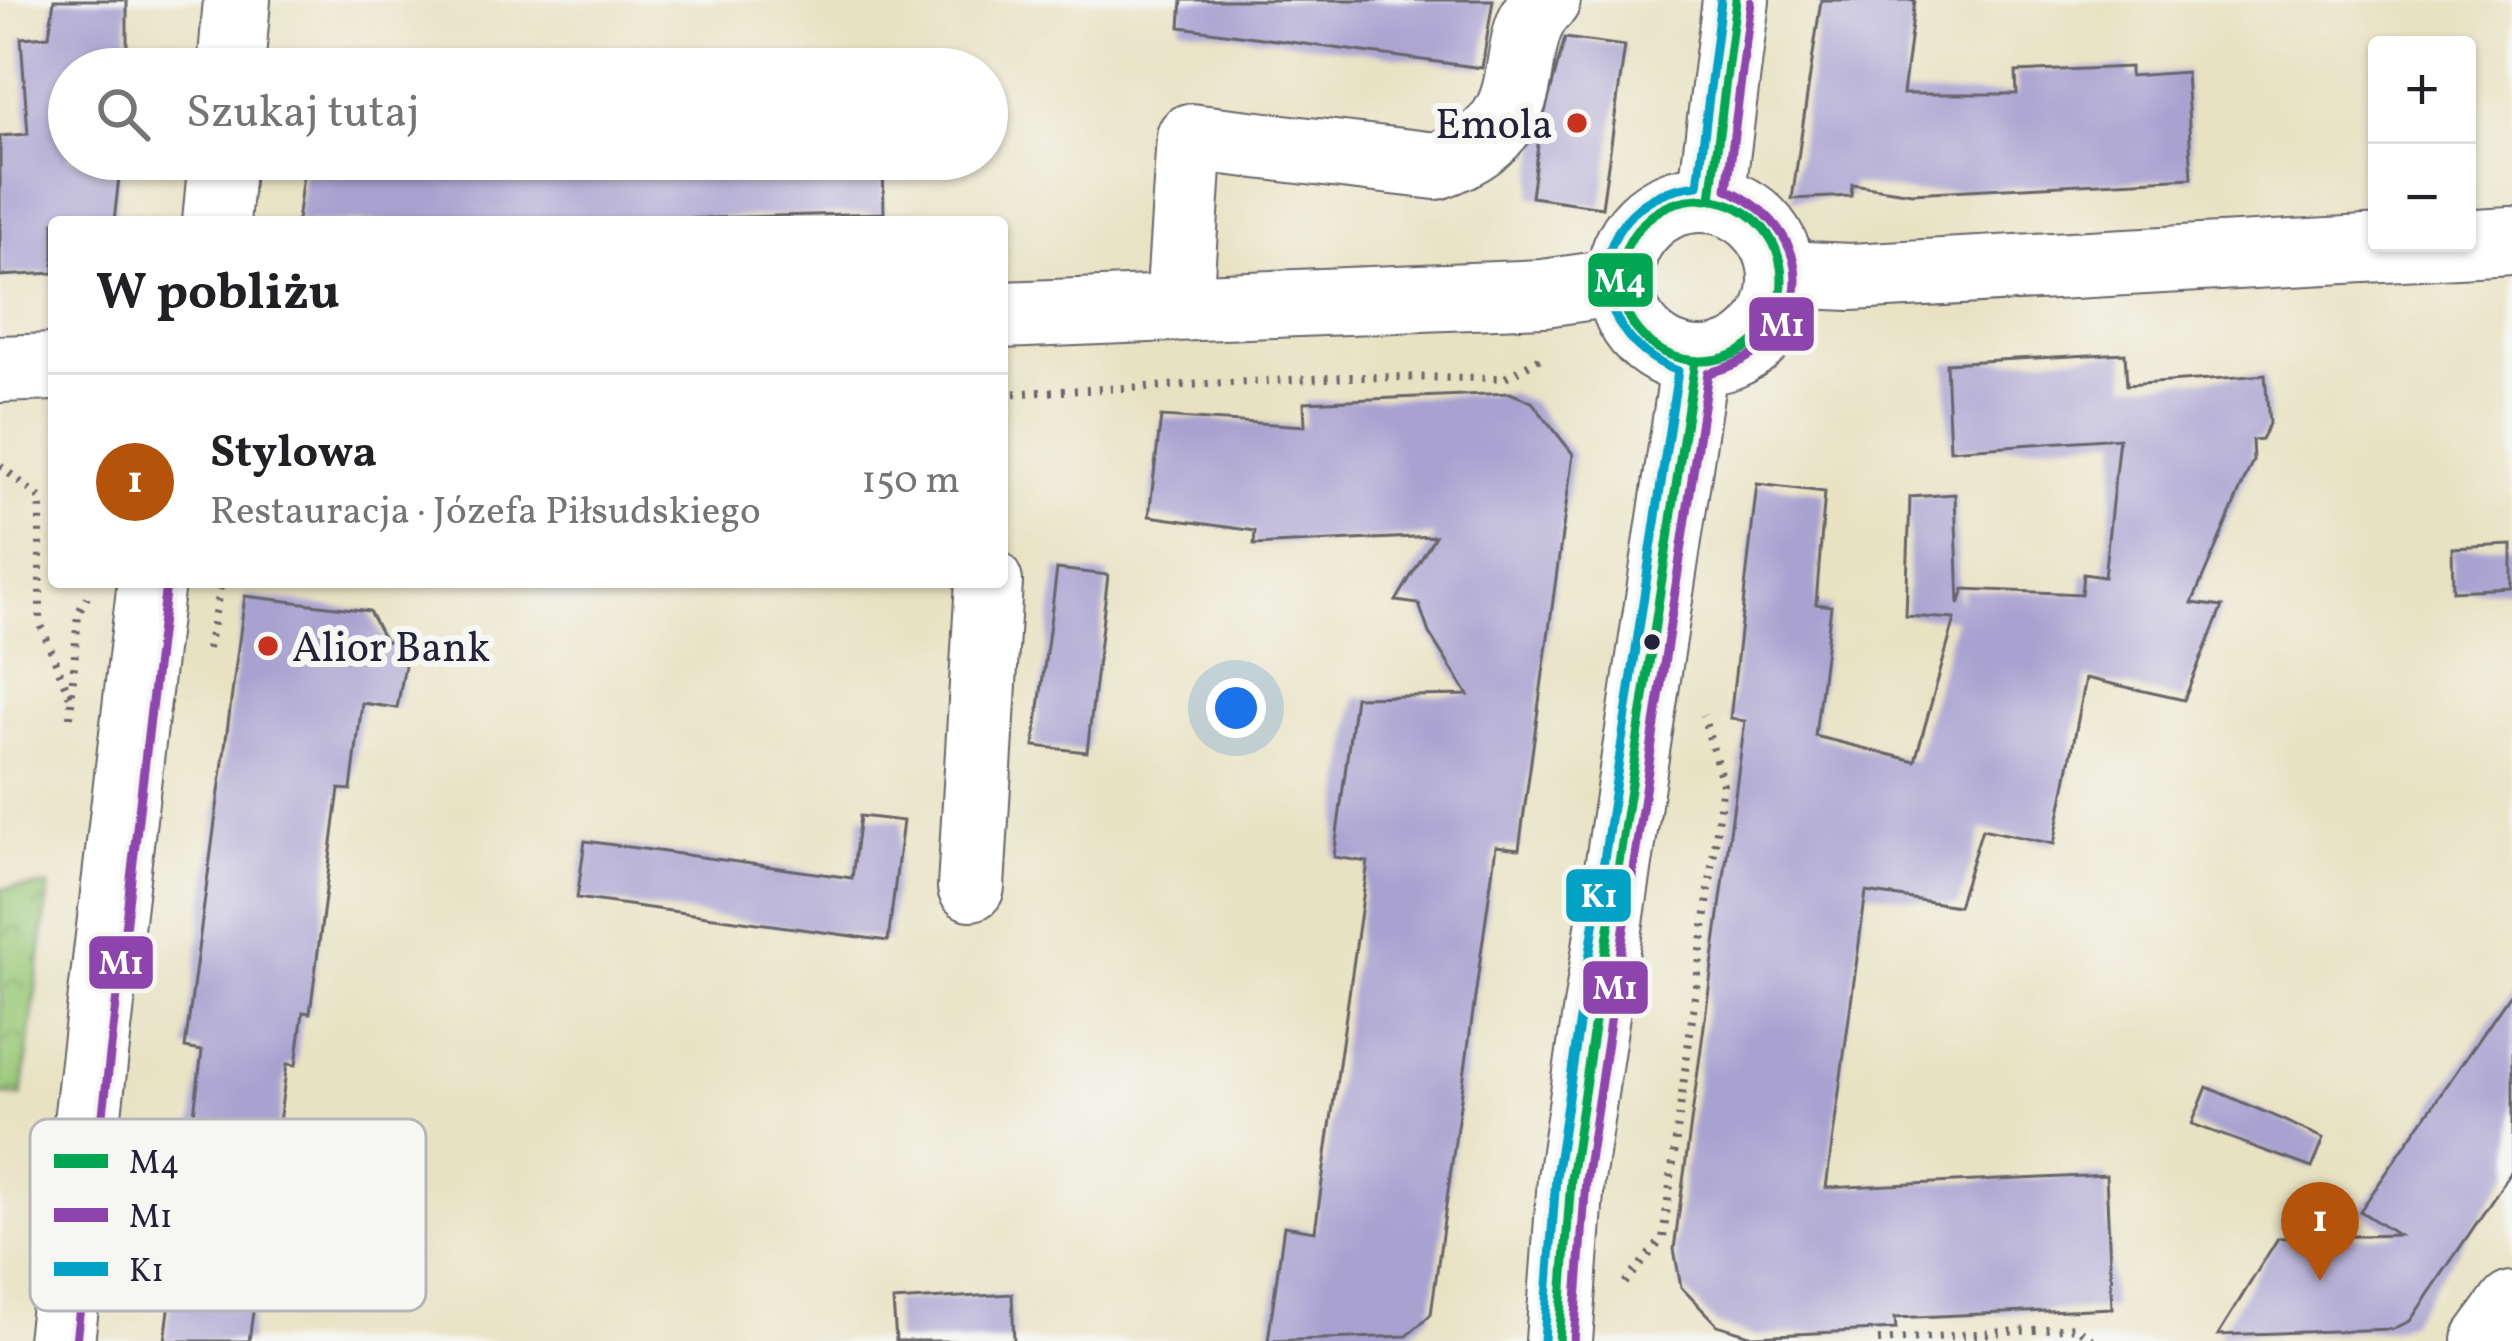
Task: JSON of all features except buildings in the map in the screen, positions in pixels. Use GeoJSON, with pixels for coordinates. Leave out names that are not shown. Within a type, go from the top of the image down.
{"type":"FeatureCollection","features":[{"type":"Feature","properties":{"kind":"street"},"geometry":{"type":"LineString","coordinates":[[233,48],[237,0]]}},
{"type":"Feature","properties":{"kind":"street"},"geometry":{"type":"LineString","coordinates":[[1180,306],[1190,137],[1436,166],[1457,159],[1497,129],[1513,106],[1534,11],[1547,0]]}},
{"type":"Feature","properties":{"kind":"street"},"geometry":{"type":"LineString","coordinates":[[1712,198],[1736,0]]}},
{"type":"Feature","properties":{"kind":"street"},"geometry":{"type":"LineString","coordinates":[[217,216],[220,180]]}},
{"type":"Feature","properties":{"kind":"street"},"geometry":{"type":"LineString","coordinates":[[1712,198],[1746,211],[1765,228],[1783,274],[1780,302],[1768,327],[1748,346],[1724,358],[1696,361],[1649,343],[1633,324],[1620,282],[1624,253],[1653,214],[1675,203],[1712,198]]}},
{"type":"Feature","properties":{"kind":"street"},"geometry":{"type":"LineString","coordinates":[[1783,274],[1851,278],[2512,241]]}},
{"type":"Feature","properties":{"kind":"street"},"geometry":{"type":"LineString","coordinates":[[1008,315],[1544,293],[1620,282]]}},
{"type":"Feature","properties":{"kind":"street"},"geometry":{"type":"LineString","coordinates":[[1559,1341],[1571,1179],[1696,361]]}},
{"type":"Feature","properties":{"kind":"street"},"geometry":{"type":"LineString","coordinates":[[0,369],[48,367]]}},
{"type":"Feature","properties":{"kind":"street"},"geometry":{"type":"LineString","coordinates":[[88,1119],[150,588]]}},
{"type":"Feature","properties":{"kind":"street"},"geometry":{"type":"LineString","coordinates":[[971,887],[989,588]]}},
{"type":"Feature","properties":{"kind":"street"},"geometry":{"type":"LineString","coordinates":[[2486,1341],[2512,1305]]}},
{"type":"Feature","properties":{"kind":"street"},"geometry":{"type":"LineString","coordinates":[[62,1341],[66,1311]]}},
{"type":"Feature","properties":{"kind":"path"},"geometry":{"type":"LineString","coordinates":[[1008,394],[1350,377],[1505,378],[1550,352]]}},
{"type":"Feature","properties":{"kind":"path"},"geometry":{"type":"LineString","coordinates":[[0,466],[40,498],[40,623],[71,699]]}},
{"type":"Feature","properties":{"kind":"path"},"geometry":{"type":"LineString","coordinates":[[1625,1283],[1663,1238],[1723,784],[1702,713]]}},
{"type":"Feature","properties":{"kind":"path"},"geometry":{"type":"LineString","coordinates":[[1878,1341],[2075,1327],[2094,1341]]}},
{"type":"Feature","properties":{"kind":"green space"},"geometry":{"type":"Polygon","coordinates":[[[49,886],[22,1096],[0,1095],[0,889],[49,886]]]}},
{"type":"Feature","properties":{"kind":"transit line","name":"K1"},"geometry":{"type":"LineString","coordinates":[[1544,1340],[1556,1177],[1678,371],[1645,352],[1622,327],[1609,298],[1607,268],[1614,239],[1632,214],[1660,195],[1698,185],[1721,0]]}},
{"type":"Feature","properties":{"kind":"transit line","name":"M4"},"geometry":{"type":"LineString","coordinates":[[1711,198],[1736,0]]}},
{"type":"Feature","properties":{"kind":"transit line","name":"M1"},"geometry":{"type":"LineString","coordinates":[[1574,1341],[1586,1181],[1708,373],[1744,360],[1770,340],[1788,316],[1796,289],[1794,261],[1782,234],[1760,209],[1727,189],[1751,2]]}},
{"type":"Feature","properties":{"kind":"transit line","name":"M4"},"geometry":{"type":"LineString","coordinates":[[1701,199],[1732,205],[1758,223],[1776,249],[1782,280],[1776,311],[1758,337],[1732,355],[1701,361],[1670,355],[1644,337],[1626,311],[1620,280],[1626,249],[1644,223],[1670,205],[1701,199]]}},
{"type":"Feature","properties":{"kind":"transit line","name":"M4"},"geometry":{"type":"LineString","coordinates":[[1559,1341],[1571,1179],[1695,361]]}},
{"type":"Feature","properties":{"kind":"transit line","name":"M1"},"geometry":{"type":"LineString","coordinates":[[102,1119],[166,588]]}},
{"type":"Feature","properties":{"kind":"transit line","name":"M1"},"geometry":{"type":"LineString","coordinates":[[76,1341],[80,1311]]}},
{"type":"Feature","properties":{"kind":"place","name":"Emola"},"geometry":{"type":"Point","coordinates":[1577,123]}},
{"type":"Feature","properties":{"kind":"place","name":"Alior Bank"},"geometry":{"type":"Point","coordinates":[268,646]}},
{"type":"Feature","properties":{"kind":"place","name":"Stylowa"},"geometry":{"type":"Point","coordinates":[2320,1281]}}]}
